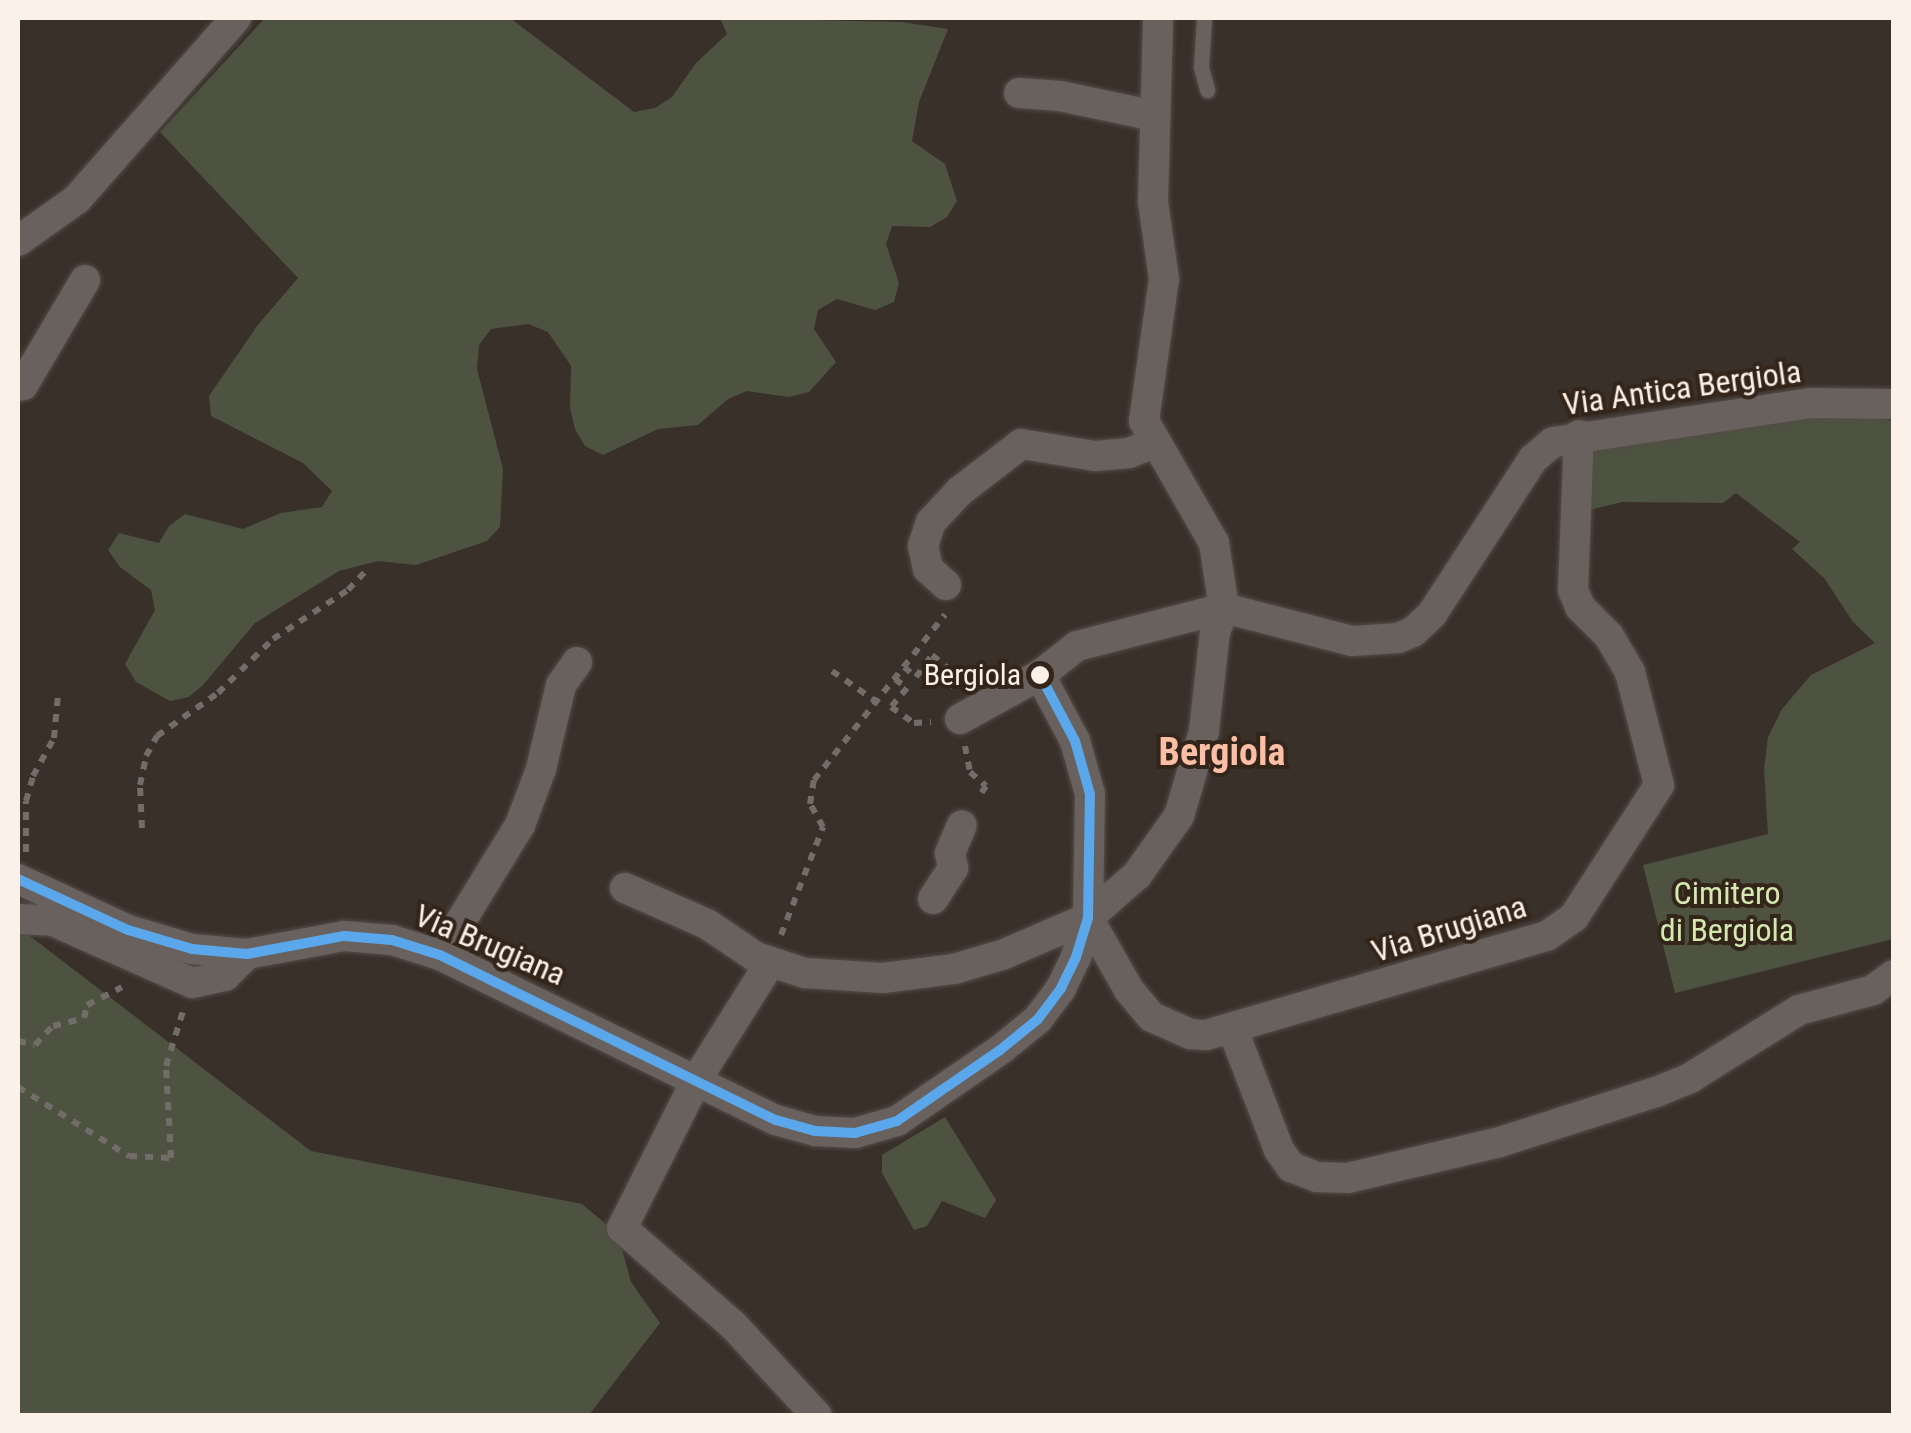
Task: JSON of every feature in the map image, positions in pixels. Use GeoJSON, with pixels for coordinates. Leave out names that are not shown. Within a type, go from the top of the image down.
{"type":"FeatureCollection","features":[{"type":"Feature","properties":{"kind":"street"},"geometry":{"type":"LineString","coordinates":[[18,241],[77,198],[236,18]]}},
{"type":"Feature","properties":{"kind":"street"},"geometry":{"type":"LineString","coordinates":[[960,719],[1040,675],[1076,646],[1224,608],[1214,544],[1144,421],[1164,280],[1154,216],[1158,18]]}},
{"type":"Feature","properties":{"kind":"street"},"geometry":{"type":"LineString","coordinates":[[1019,93],[1060,96],[1155,116]]}},
{"type":"Feature","properties":{"kind":"street"},"geometry":{"type":"LineString","coordinates":[[18,386],[23,385],[85,280]]}},
{"type":"Feature","properties":{"kind":"street","name":"Via Antica Bergiola"},"geometry":{"type":"LineString","coordinates":[[1224,608],[1352,641],[1398,638],[1413,632],[1432,614],[1533,459],[1553,442],[1578,435],[1810,403],[1894,404]]}},
{"type":"Feature","properties":{"kind":"street","name":"Via Brugiana"},"geometry":{"type":"LineString","coordinates":[[1088,918],[1129,990],[1152,1017],[1190,1034],[1233,1030],[1560,930],[1574,917],[1658,785],[1630,672],[1609,636],[1580,607],[1573,590],[1578,435]]}},
{"type":"Feature","properties":{"kind":"street"},"geometry":{"type":"LineString","coordinates":[[946,585],[928,569],[923,546],[931,522],[960,491],[1021,444],[1095,456],[1129,454],[1154,443]]}},
{"type":"Feature","properties":{"kind":"street","name":"Via Brugiana"},"geometry":{"type":"LineString","coordinates":[[625,888],[707,924],[770,963],[845,979],[954,969],[1002,955],[1088,918],[1137,876],[1179,816],[1204,731],[1215,632],[1224,608]]}},
{"type":"Feature","properties":{"kind":"street"},"geometry":{"type":"LineString","coordinates":[[440,955],[520,826],[541,769],[561,684],[578,662]]}},
{"type":"Feature","properties":{"kind":"street","name":"Via Brugiana"},"geometry":{"type":"LineString","coordinates":[[23,882],[128,930],[192,949],[247,954],[344,936],[392,940],[440,955],[776,1120],[815,1131],[855,1133],[897,1121],[1000,1050],[1038,1019],[1061,988],[1088,918],[1086,774],[1040,675]]}},
{"type":"Feature","properties":{"kind":"street"},"geometry":{"type":"LineString","coordinates":[[933,899],[953,868],[950,853],[962,826]]}},
{"type":"Feature","properties":{"kind":"street"},"geometry":{"type":"LineString","coordinates":[[18,918],[53,921],[192,983],[225,976],[247,954]]}},
{"type":"Feature","properties":{"kind":"street"},"geometry":{"type":"LineString","coordinates":[[770,963],[697,1078],[622,1228],[734,1326],[817,1416]]}},
{"type":"Feature","properties":{"kind":"street"},"geometry":{"type":"LineString","coordinates":[[1233,1030],[1279,1150],[1291,1168],[1317,1177],[1348,1178],[1500,1142],[1656,1092],[1704,1070],[1799,1010],[1873,990],[1894,976]]}},
{"type":"Feature","properties":{"kind":"lane"},"geometry":{"type":"LineString","coordinates":[[1204,18],[1201,68],[1207,90]]}},
{"type":"Feature","properties":{"kind":"path"},"geometry":{"type":"LineString","coordinates":[[142,828],[140,785],[146,756],[157,736],[218,693],[273,639],[318,614],[364,572]]}},
{"type":"Feature","properties":{"kind":"path"},"geometry":{"type":"LineString","coordinates":[[770,963],[823,827],[810,804],[814,780],[949,610],[946,585]]}},
{"type":"Feature","properties":{"kind":"path"},"geometry":{"type":"LineString","coordinates":[[904,667],[916,677],[932,655]]}},
{"type":"Feature","properties":{"kind":"path"},"geometry":{"type":"LineString","coordinates":[[832,671],[877,702]]}},
{"type":"Feature","properties":{"kind":"path"},"geometry":{"type":"LineString","coordinates":[[895,679],[906,688],[891,707],[914,723],[960,719]]}},
{"type":"Feature","properties":{"kind":"path"},"geometry":{"type":"LineString","coordinates":[[23,882],[26,802],[33,776],[54,738],[58,695]]}},
{"type":"Feature","properties":{"kind":"path"},"geometry":{"type":"LineString","coordinates":[[18,1041],[34,1045],[54,1026],[84,1018],[88,1005],[156,966]]}},
{"type":"Feature","properties":{"kind":"path"},"geometry":{"type":"LineString","coordinates":[[18,1087],[129,1156],[172,1158],[166,1066],[192,983]]}},
{"type":"Feature","properties":{"kind":"green space"},"geometry":{"type":"Polygon","coordinates":[[[265,18],[510,18],[634,112],[655,108],[672,97],[696,63],[727,34],[720,18],[902,22],[948,29],[919,102],[912,141],[945,164],[957,201],[947,217],[930,227],[892,226],[886,244],[899,283],[894,302],[875,310],[837,299],[818,310],[814,329],[836,362],[809,392],[789,397],[747,391],[728,399],[698,425],[658,429],[603,455],[585,446],[575,429],[570,408],[571,366],[548,332],[528,324],[491,329],[479,345],[477,369],[503,469],[500,527],[487,541],[416,565],[378,561],[339,571],[255,623],[203,685],[189,697],[170,701],[136,682],[125,664],[155,610],[151,590],[120,567],[108,550],[119,533],[159,543],[169,526],[185,514],[243,529],[281,513],[322,507],[332,491],[303,463],[211,416],[209,396],[257,326],[298,278],[160,132],[265,18]]]}},
{"type":"Feature","properties":{"kind":"green space","name":"Cimitero di Bergiola"},"geometry":{"type":"Polygon","coordinates":[[[1830,410],[1893,421],[1893,939],[1675,993],[1643,865],[1768,834],[1764,769],[1768,737],[1782,709],[1811,675],[1875,643],[1853,622],[1824,578],[1792,549],[1800,542],[1736,493],[1723,503],[1622,502],[1589,510],[1592,442],[1830,410]]]}},
{"type":"Feature","properties":{"kind":"green space"},"geometry":{"type":"Polygon","coordinates":[[[18,927],[311,1151],[582,1204],[618,1234],[631,1282],[660,1323],[589,1415],[18,1415],[18,927]]]}},
{"type":"Feature","properties":{"kind":"green space"},"geometry":{"type":"Polygon","coordinates":[[[945,1117],[996,1200],[985,1218],[942,1201],[927,1226],[914,1230],[882,1173],[882,1155],[945,1117]]]}},
{"type":"Feature","properties":{"kind":"transit line"},"geometry":{"type":"LineString","coordinates":[[18,879],[128,930],[192,949],[247,954],[344,936],[392,940],[440,955],[776,1120],[815,1131],[855,1133],[897,1121],[1000,1050],[1038,1019],[1061,988],[1076,957],[1088,918],[1090,794],[1075,741],[1040,675]]}},
{"type":"Feature","properties":{"kind":"place","name":"Bergiola"},"geometry":{"type":"Point","coordinates":[1040,675]}},
{"type":"Feature","properties":{"kind":"district","name":"Bergiola"},"geometry":{"type":"Point","coordinates":[1222,753]}}]}
